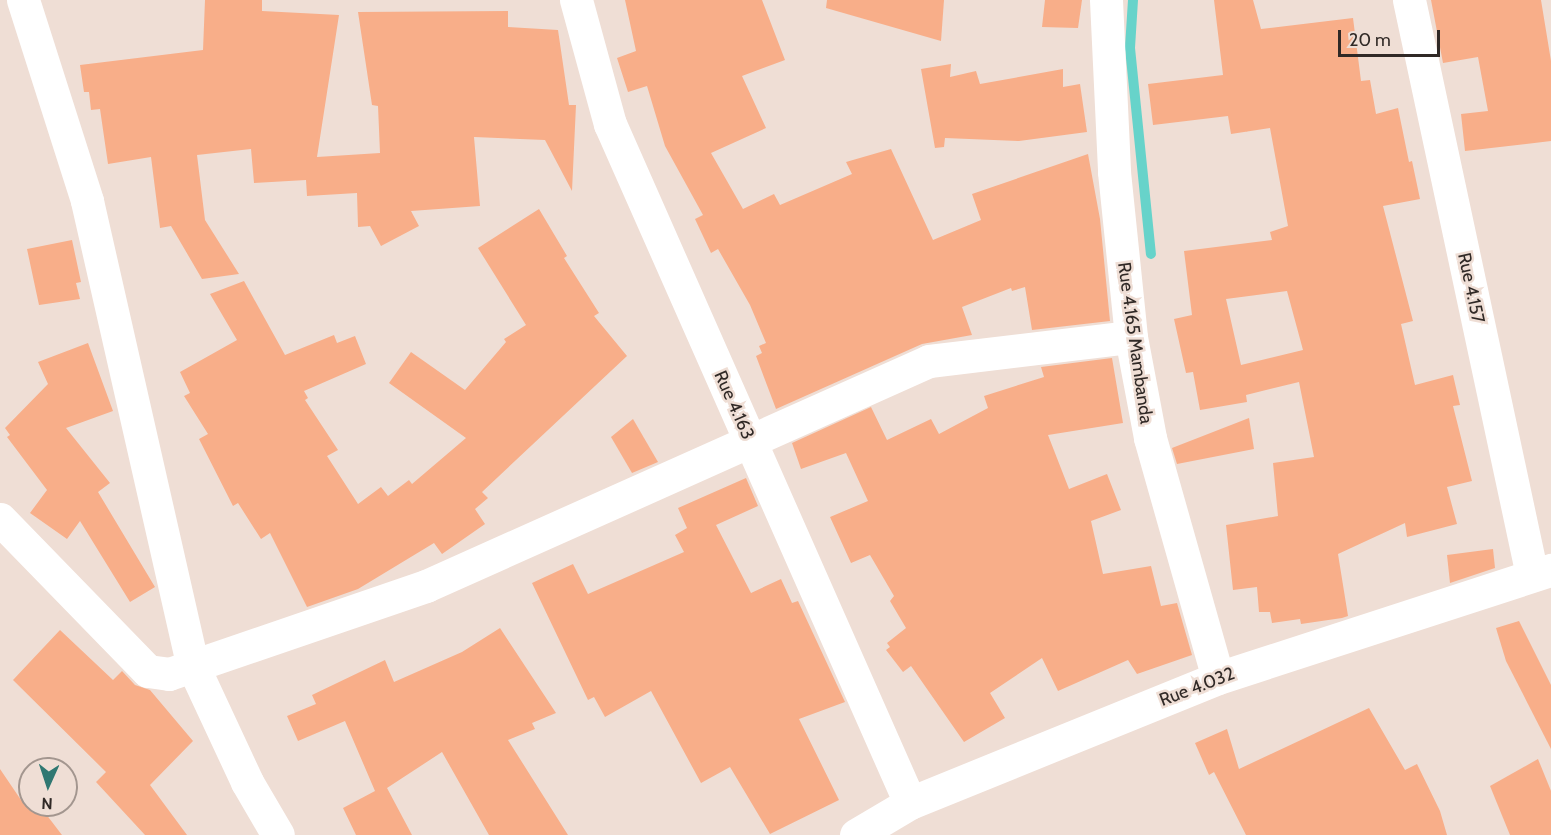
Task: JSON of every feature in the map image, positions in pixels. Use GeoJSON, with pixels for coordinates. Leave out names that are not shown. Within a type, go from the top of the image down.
{"type":"FeatureCollection","features":[{"type":"Feature","properties":{"kind":"street"},"geometry":{"type":"LineString","coordinates":[[23,0],[87,201],[193,666],[247,782],[278,835]]}},
{"type":"Feature","properties":{"kind":"street","name":"Rue 4.163"},"geometry":{"type":"LineString","coordinates":[[576,0],[610,124],[910,803]]}},
{"type":"Feature","properties":{"kind":"street","name":"Rue 4.165 Mambanda"},"geometry":{"type":"LineString","coordinates":[[1106,0],[1114,172],[1131,337],[1150,438],[1218,678]]}},
{"type":"Feature","properties":{"kind":"street","name":"Rue 4.157"},"geometry":{"type":"LineString","coordinates":[[1409,0],[1542,573]]}},
{"type":"Feature","properties":{"kind":"street"},"geometry":{"type":"LineString","coordinates":[[0,519],[148,671],[169,674],[426,586],[929,361],[1131,337]]}},
{"type":"Feature","properties":{"kind":"street","name":"Rue 4.032"},"geometry":{"type":"LineString","coordinates":[[856,835],[910,803],[1218,678],[1542,573]]}},
{"type":"Feature","properties":{"kind":"building"},"geometry":{"type":"Polygon","coordinates":[[[205,0],[262,0],[262,11],[339,15],[317,157],[380,153],[378,106],[372,105],[358,12],[508,11],[508,27],[558,30],[569,105],[576,105],[572,191],[545,140],[474,137],[480,206],[411,211],[419,226],[381,246],[370,226],[358,227],[357,193],[307,196],[306,180],[254,183],[251,149],[197,155],[205,220],[239,274],[202,279],[171,226],[160,228],[151,157],[108,164],[100,109],[91,110],[89,92],[84,92],[80,65],[203,50],[205,0]]]}},
{"type":"Feature","properties":{"kind":"building"},"geometry":{"type":"Polygon","coordinates":[[[625,0],[762,0],[785,60],[742,76],[766,128],[711,153],[743,209],[774,194],[780,205],[852,174],[846,162],[891,149],[933,240],[981,220],[972,194],[1088,154],[1100,219],[1110,321],[1032,330],[1025,287],[1012,291],[1011,288],[962,307],[972,335],[922,344],[776,409],[756,356],[762,353],[759,346],[766,343],[750,305],[718,249],[711,253],[695,219],[703,215],[665,146],[647,86],[628,92],[617,58],[636,51],[625,0]]]}},
{"type":"Feature","properties":{"kind":"building"},"geometry":{"type":"Polygon","coordinates":[[[827,0],[944,0],[941,41],[826,8],[827,0]]]}},
{"type":"Feature","properties":{"kind":"building"},"geometry":{"type":"Polygon","coordinates":[[[1045,0],[1082,0],[1078,28],[1042,27],[1045,0]]]}},
{"type":"Feature","properties":{"kind":"building"},"geometry":{"type":"Polygon","coordinates":[[[1214,0],[1253,0],[1261,29],[1353,18],[1361,81],[1370,80],[1376,114],[1398,108],[1409,162],[1412,161],[1420,199],[1383,206],[1413,321],[1401,324],[1415,385],[1453,375],[1460,405],[1453,406],[1472,481],[1447,487],[1457,524],[1407,537],[1405,523],[1338,554],[1348,616],[1342,618],[1301,624],[1300,619],[1272,623],[1270,612],[1259,612],[1257,587],[1233,590],[1226,525],[1278,516],[1273,463],[1314,457],[1299,382],[1246,395],[1247,402],[1200,410],[1193,372],[1186,373],[1174,319],[1192,315],[1184,251],[1272,240],[1270,232],[1288,226],[1270,128],[1231,134],[1228,116],[1153,125],[1148,84],[1223,75],[1214,0]],[[1287,291],[1226,299],[1241,365],[1303,350],[1287,291]]]}},
{"type":"Feature","properties":{"kind":"building"},"geometry":{"type":"Polygon","coordinates":[[[1431,0],[1541,0],[1551,61],[1551,141],[1465,151],[1461,114],[1488,111],[1478,57],[1443,63],[1431,0]]]}},
{"type":"Feature","properties":{"kind":"building"},"geometry":{"type":"Polygon","coordinates":[[[951,64],[950,77],[976,71],[980,84],[1063,69],[1063,87],[1080,84],[1087,132],[1019,141],[945,138],[944,147],[935,148],[921,69],[951,64]]]}},
{"type":"Feature","properties":{"kind":"building"},"geometry":{"type":"Polygon","coordinates":[[[539,209],[567,256],[564,258],[599,313],[594,316],[627,356],[482,492],[488,498],[475,509],[485,524],[442,554],[434,543],[358,589],[307,607],[270,533],[261,539],[238,503],[233,506],[199,439],[208,434],[184,396],[190,393],[180,372],[237,340],[210,294],[244,281],[285,355],[334,335],[337,343],[355,336],[366,364],[304,391],[308,398],[305,400],[338,450],[327,456],[358,504],[381,487],[388,496],[409,480],[412,484],[466,438],[389,383],[411,352],[465,390],[506,342],[504,339],[526,325],[478,248],[539,209]]]}},
{"type":"Feature","properties":{"kind":"building"},"geometry":{"type":"Polygon","coordinates":[[[72,240],[81,282],[76,283],[80,299],[39,305],[27,249],[72,240]]]}},
{"type":"Feature","properties":{"kind":"building"},"geometry":{"type":"Polygon","coordinates":[[[88,343],[113,411],[66,428],[110,483],[98,492],[155,587],[130,602],[80,521],[67,539],[30,513],[47,490],[7,437],[10,435],[5,428],[48,384],[38,362],[88,343]]]}},
{"type":"Feature","properties":{"kind":"building"},"geometry":{"type":"Polygon","coordinates":[[[1112,358],[1123,423],[1048,435],[1069,489],[1107,474],[1121,510],[1091,521],[1103,574],[1151,566],[1161,606],[1177,603],[1192,655],[1137,674],[1128,660],[1058,691],[1042,658],[990,693],[1005,718],[964,742],[911,666],[903,672],[886,650],[890,647],[887,643],[906,628],[890,601],[894,596],[870,555],[851,563],[830,517],[868,501],[846,453],[801,469],[792,443],[871,407],[887,440],[931,419],[939,434],[988,408],[984,396],[1044,377],[1041,367],[1112,358]]]}},
{"type":"Feature","properties":{"kind":"building"},"geometry":{"type":"Polygon","coordinates":[[[1249,418],[1254,449],[1177,464],[1172,448],[1249,418]]]}},
{"type":"Feature","properties":{"kind":"building"},"geometry":{"type":"Polygon","coordinates":[[[633,419],[658,462],[632,473],[611,437],[633,419]]]}},
{"type":"Feature","properties":{"kind":"building"},"geometry":{"type":"Polygon","coordinates":[[[746,478],[758,506],[716,525],[751,593],[781,579],[792,603],[798,601],[845,702],[799,719],[839,800],[770,834],[730,767],[701,783],[651,691],[605,717],[594,697],[588,700],[532,583],[573,564],[588,594],[684,552],[675,535],[687,528],[678,508],[746,478]]]}},
{"type":"Feature","properties":{"kind":"building"},"geometry":{"type":"Polygon","coordinates":[[[1493,549],[1495,568],[1450,583],[1447,555],[1493,549]]]}},
{"type":"Feature","properties":{"kind":"building"},"geometry":{"type":"Polygon","coordinates":[[[1519,621],[1551,685],[1551,749],[1506,661],[1496,628],[1519,621]]]}},
{"type":"Feature","properties":{"kind":"building"},"geometry":{"type":"Polygon","coordinates":[[[500,628],[556,713],[532,723],[535,729],[508,740],[568,835],[489,835],[442,752],[387,788],[412,835],[356,835],[343,808],[375,791],[345,721],[298,741],[287,716],[316,704],[312,695],[385,660],[394,682],[462,652],[500,628]]]}},
{"type":"Feature","properties":{"kind":"building"},"geometry":{"type":"Polygon","coordinates":[[[60,630],[113,680],[122,671],[135,685],[150,690],[193,741],[150,785],[187,835],[145,835],[96,782],[106,772],[13,680],[60,630]]]}},
{"type":"Feature","properties":{"kind":"building"},"geometry":{"type":"Polygon","coordinates":[[[1369,708],[1405,770],[1417,764],[1440,811],[1447,835],[1246,835],[1214,772],[1209,775],[1195,743],[1227,729],[1239,769],[1369,708]]]}},
{"type":"Feature","properties":{"kind":"building"},"geometry":{"type":"Polygon","coordinates":[[[1538,759],[1551,791],[1551,835],[1510,835],[1490,786],[1538,759]]]}},
{"type":"Feature","properties":{"kind":"building"},"geometry":{"type":"Polygon","coordinates":[[[0,769],[18,796],[18,817],[48,817],[62,835],[0,835],[0,769]]]}},
{"type":"Feature","properties":{"kind":"waterway"},"geometry":{"type":"LineString","coordinates":[[1133,0],[1130,48],[1151,254]]}}]}
